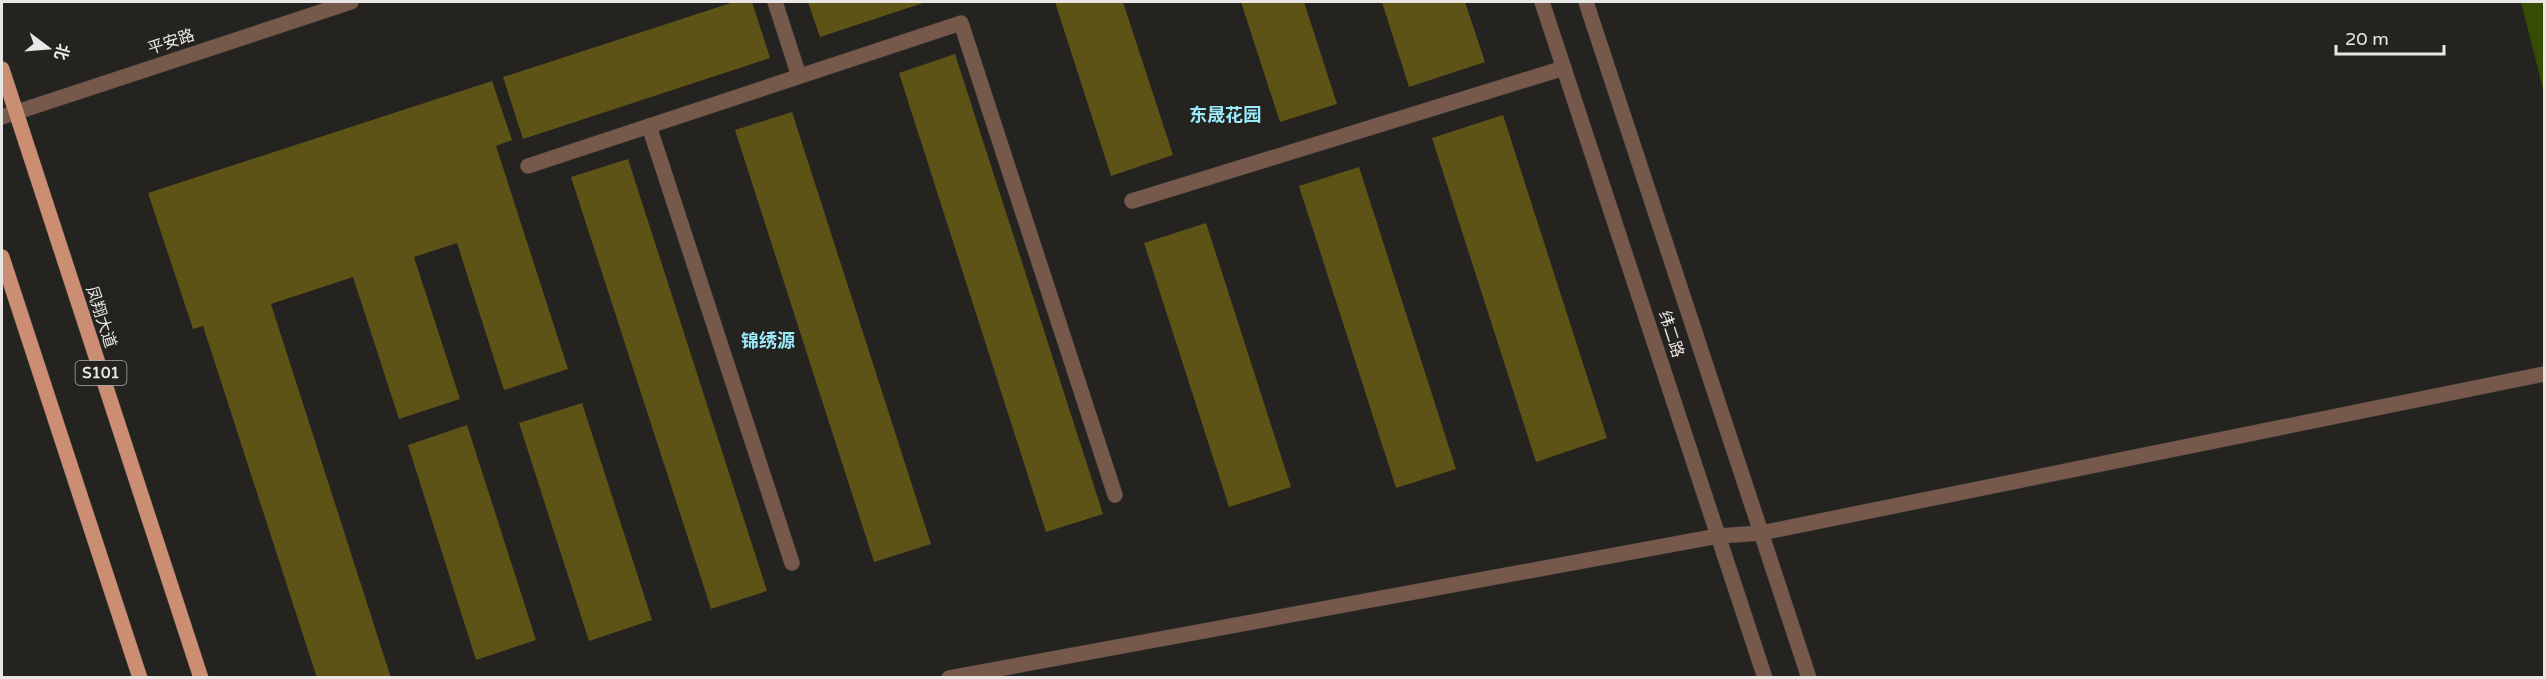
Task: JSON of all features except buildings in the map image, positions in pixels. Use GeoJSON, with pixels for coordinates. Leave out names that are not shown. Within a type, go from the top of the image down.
{"type":"FeatureCollection","features":[{"type":"Feature","properties":{"kind":"main road","name":"凤翔大道"},"geometry":{"type":"LineString","coordinates":[[2,69],[9,115],[201,678]]}},
{"type":"Feature","properties":{"kind":"main road"},"geometry":{"type":"LineString","coordinates":[[2,257],[140,678]]}},
{"type":"Feature","properties":{"kind":"street","name":"平安路"},"geometry":{"type":"LineString","coordinates":[[9,115],[351,2]]}},
{"type":"Feature","properties":{"kind":"street"},"geometry":{"type":"LineString","coordinates":[[775,2],[799,76]]}},
{"type":"Feature","properties":{"kind":"street","name":"纬二路"},"geometry":{"type":"LineString","coordinates":[[1542,2],[1765,678]]}},
{"type":"Feature","properties":{"kind":"street","name":"纬二路"},"geometry":{"type":"LineString","coordinates":[[1586,2],[1809,678]]}},
{"type":"Feature","properties":{"kind":"street"},"geometry":{"type":"LineString","coordinates":[[528,166],[961,22],[1115,495]]}},
{"type":"Feature","properties":{"kind":"street"},"geometry":{"type":"LineString","coordinates":[[1132,201],[1564,68]]}},
{"type":"Feature","properties":{"kind":"street"},"geometry":{"type":"LineString","coordinates":[[649,126],[792,563]]}},
{"type":"Feature","properties":{"kind":"street"},"geometry":{"type":"LineString","coordinates":[[950,678],[1719,536],[1761,532],[2544,374]]}},
{"type":"Feature","properties":{"kind":"shaded area"},"geometry":{"type":"Polygon","coordinates":[[[2521,2],[2544,2],[2544,93],[2521,2]]]}},
{"type":"Feature","properties":{"kind":"district","name":"东晟花园"},"geometry":{"type":"Point","coordinates":[1225,115]}},
{"type":"Feature","properties":{"kind":"district","name":"锦绣源"},"geometry":{"type":"Point","coordinates":[768,341]}}]}
